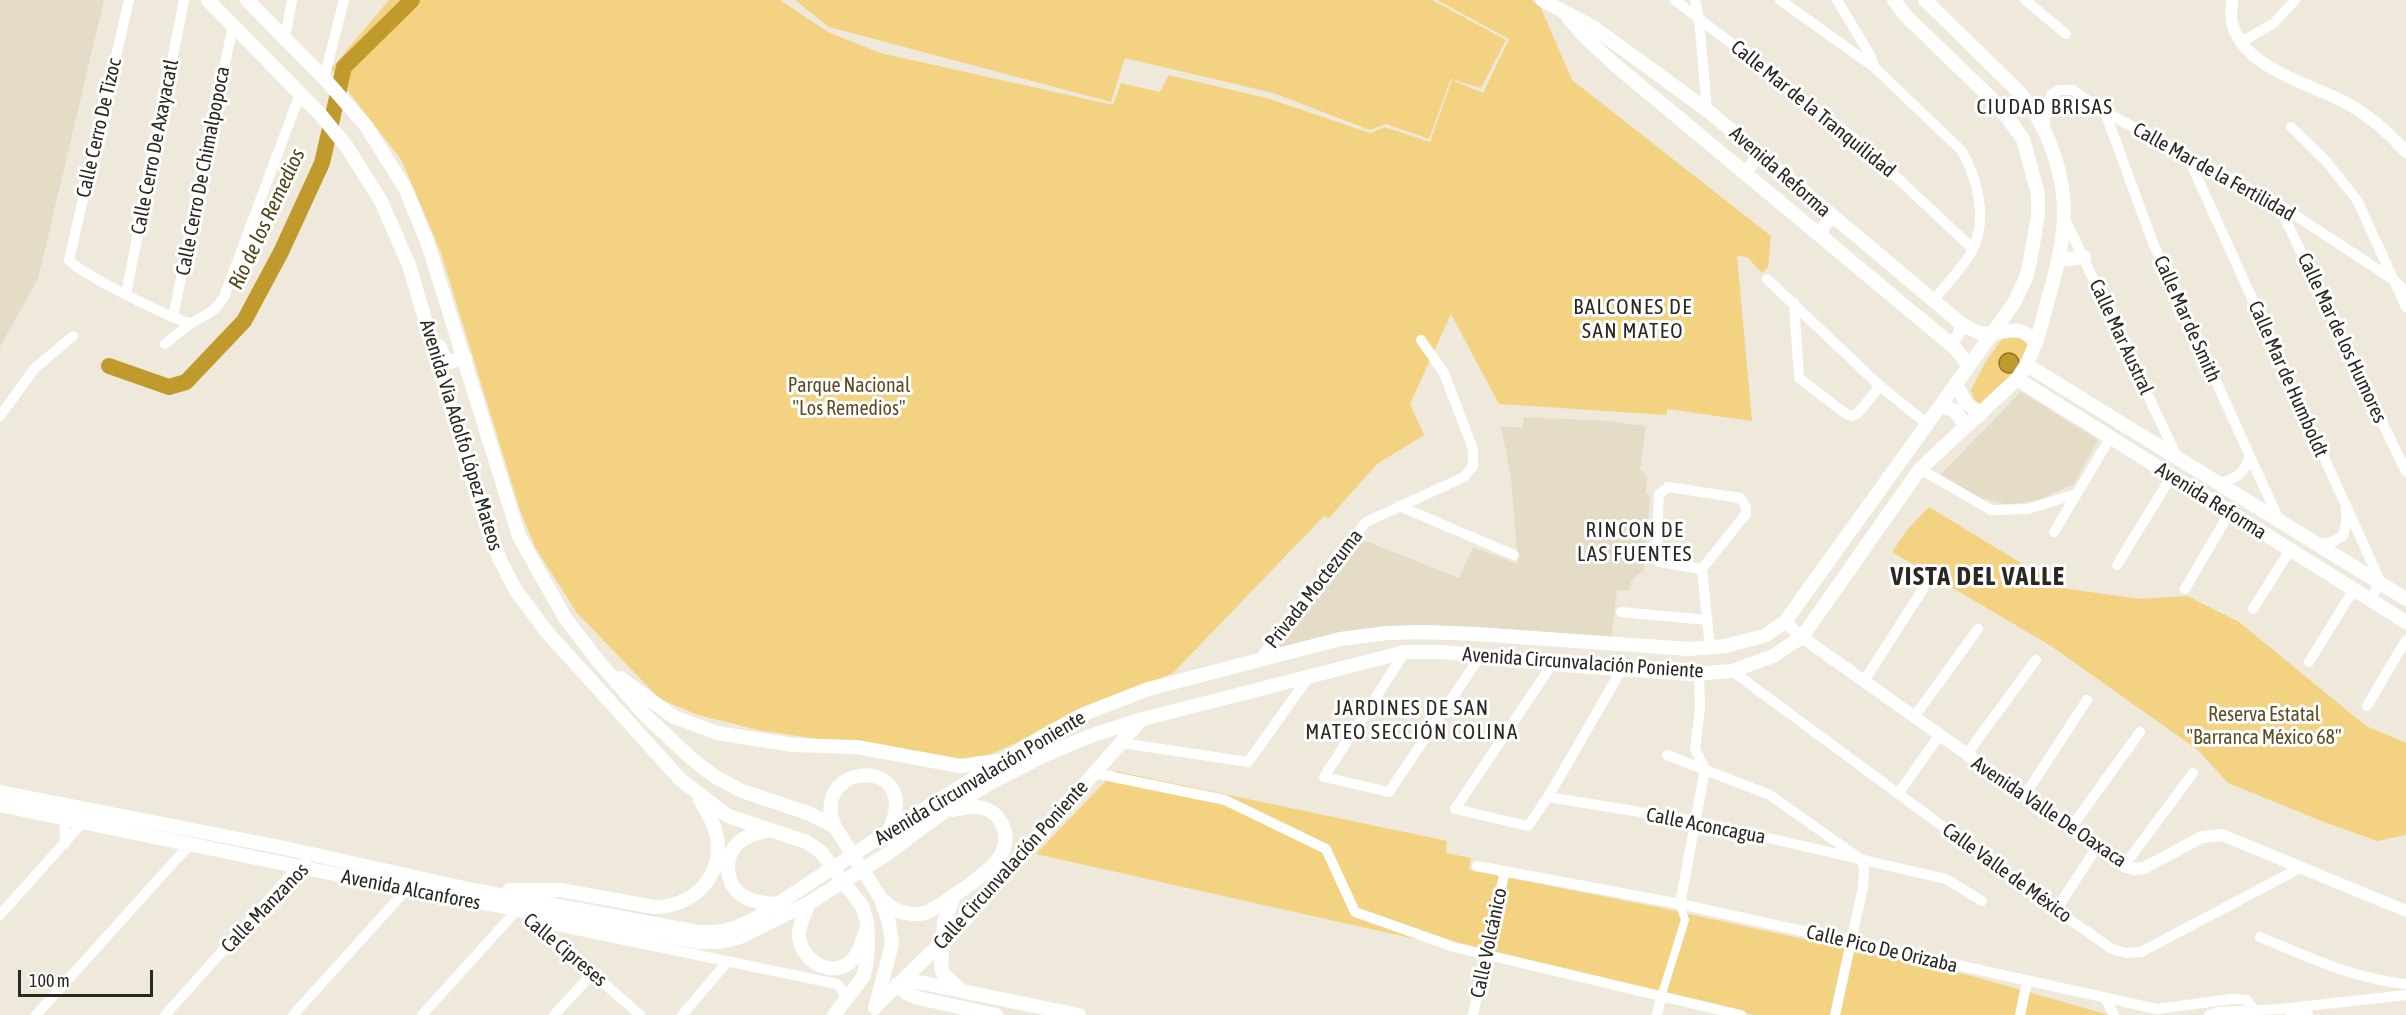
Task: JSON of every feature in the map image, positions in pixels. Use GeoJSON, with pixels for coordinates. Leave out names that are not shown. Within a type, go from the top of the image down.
{"type":"FeatureCollection","features":[{"type":"Feature","properties":{"kind":"main road","name":"Avenida Via Adolfo López Mateos"},"geometry":{"type":"LineString","coordinates":[[208,0],[320,114],[347,147],[381,201],[409,265],[477,497],[500,560],[515,589],[546,631],[680,779],[728,816],[807,842],[821,852],[862,906],[867,922],[866,966],[863,977],[834,1015]]}},
{"type":"Feature","properties":{"kind":"main road","name":"Avenida Via Adolfo López Mateos"},"geometry":{"type":"LineString","coordinates":[[247,0],[328,83],[366,126],[405,188],[427,241],[519,536],[565,618],[599,662],[644,713],[693,760],[717,778],[742,790],[808,813],[835,827],[880,897],[889,922],[892,944],[872,1012]]}},
{"type":"Feature","properties":{"kind":"main road","name":"Avenida Reforma"},"geometry":{"type":"LineString","coordinates":[[1542,0],[1593,27],[1707,110],[1959,322],[1971,330],[1992,333],[2018,330],[2031,336],[2036,344]]}},
{"type":"Feature","properties":{"kind":"main road","name":"Avenida Circunvalación Poniente"},"geometry":{"type":"LineString","coordinates":[[785,901],[884,834],[1004,759],[1084,714],[1148,689],[1340,639],[1399,632],[1476,634],[1689,649],[1710,648],[1764,636],[1785,622],[2014,303],[2026,279],[2038,215],[2038,194],[2033,168],[2023,139],[2011,121],[1906,16],[1894,0]]}},
{"type":"Feature","properties":{"kind":"main road","name":"Avenida Circunvalación Poniente"},"geometry":{"type":"LineString","coordinates":[[813,901],[990,783],[1043,756],[1090,736],[1143,719],[1405,652],[1481,655],[1695,674],[1732,671],[1773,656],[1802,637],[1920,469],[2017,380],[2027,365],[2036,344],[2059,260],[2064,217],[2063,192],[2057,165],[2046,134],[2032,108],[2021,94],[1925,0]]}},
{"type":"Feature","properties":{"kind":"main road","name":"Avenida Reforma"},"geometry":{"type":"LineString","coordinates":[[1563,11],[1584,36],[1614,64],[1960,353],[1969,366]]}},
{"type":"Feature","properties":{"kind":"main road"},"geometry":{"type":"LineString","coordinates":[[2059,260],[2084,257]]}},
{"type":"Feature","properties":{"kind":"main road"},"geometry":{"type":"LineString","coordinates":[[424,314],[445,358],[453,362],[465,358]]}},
{"type":"Feature","properties":{"kind":"main road","name":"Avenida Reforma"},"geometry":{"type":"LineString","coordinates":[[2027,365],[2406,599]]}},
{"type":"Feature","properties":{"kind":"main road","name":"Avenida Reforma"},"geometry":{"type":"LineString","coordinates":[[2017,380],[2406,622]]}},
{"type":"Feature","properties":{"kind":"main road"},"geometry":{"type":"LineString","coordinates":[[1956,383],[1960,396],[1981,414]]}},
{"type":"Feature","properties":{"kind":"main road"},"geometry":{"type":"LineString","coordinates":[[1941,405],[1955,411],[1966,426]]}},
{"type":"Feature","properties":{"kind":"main road"},"geometry":{"type":"LineString","coordinates":[[1813,584],[1831,598]]}},
{"type":"Feature","properties":{"kind":"main road"},"geometry":{"type":"LineString","coordinates":[[1673,673],[1679,663],[1674,648]]}},
{"type":"Feature","properties":{"kind":"main road"},"geometry":{"type":"LineString","coordinates":[[1689,649],[1686,662],[1695,674]]}},
{"type":"Feature","properties":{"kind":"main road"},"geometry":{"type":"LineString","coordinates":[[599,662],[674,717],[717,733],[793,745],[857,747],[960,766],[1004,759]]}},
{"type":"Feature","properties":{"kind":"main road","name":"Calle Circunvalación Poniente"},"geometry":{"type":"LineString","coordinates":[[872,1012],[897,984],[943,942],[1143,719]]}},
{"type":"Feature","properties":{"kind":"main road"},"geometry":{"type":"LineString","coordinates":[[835,827],[831,818],[831,802],[837,789],[845,780],[857,775],[870,774],[882,779],[894,793],[897,804],[896,816],[884,834]]}},
{"type":"Feature","properties":{"kind":"main road","name":"Avenida Alcanfores"},"geometry":{"type":"LineString","coordinates":[[0,792],[64,811],[84,821],[298,867],[407,890],[699,942],[719,942],[738,938],[813,901]]}},
{"type":"Feature","properties":{"kind":"main road"},"geometry":{"type":"LineString","coordinates":[[473,890],[560,890],[654,908],[666,907],[690,899],[707,880],[717,850],[717,838],[712,820],[696,793]]}},
{"type":"Feature","properties":{"kind":"main road","name":"Avenida Alcanfores"},"geometry":{"type":"LineString","coordinates":[[0,805],[64,811],[317,856],[473,890],[698,932],[716,932],[735,928],[785,901]]}},
{"type":"Feature","properties":{"kind":"main road"},"geometry":{"type":"LineString","coordinates":[[880,897],[897,912],[916,915],[926,913],[955,895],[999,860],[1006,842],[1004,829],[991,811],[972,806],[945,811]]}},
{"type":"Feature","properties":{"kind":"main road"},"geometry":{"type":"LineString","coordinates":[[769,830],[740,841],[732,850],[728,860],[728,872],[734,887],[752,901],[785,901]]}},
{"type":"Feature","properties":{"kind":"main road"},"geometry":{"type":"LineString","coordinates":[[955,895],[947,912],[941,968],[943,974],[963,991]]}},
{"type":"Feature","properties":{"kind":"main road"},"geometry":{"type":"LineString","coordinates":[[813,901],[799,932],[800,944],[812,960],[827,969],[838,968],[850,963],[856,956],[867,922]]}},
{"type":"Feature","properties":{"kind":"main road"},"geometry":{"type":"LineString","coordinates":[[892,944],[897,984],[901,990],[918,998],[996,1015]]}},
{"type":"Feature","properties":{"kind":"main road"},"geometry":{"type":"LineString","coordinates":[[897,984],[911,981],[1079,1015]]}},
{"type":"Feature","properties":{"kind":"street","name":"Calle Cerro De Tizoc"},"geometry":{"type":"LineString","coordinates":[[126,294],[78,267],[69,260],[69,255],[129,0]]}},
{"type":"Feature","properties":{"kind":"street","name":"Calle Cerro De Axayacatl"},"geometry":{"type":"LineString","coordinates":[[126,294],[184,0]]}},
{"type":"Feature","properties":{"kind":"street"},"geometry":{"type":"LineString","coordinates":[[285,38],[291,0]]}},
{"type":"Feature","properties":{"kind":"street"},"geometry":{"type":"LineString","coordinates":[[328,83],[344,0]]}},
{"type":"Feature","properties":{"kind":"street","name":"Calle Mar de la Tranquilidad"},"geometry":{"type":"LineString","coordinates":[[1675,0],[1860,143],[1973,249]]}},
{"type":"Feature","properties":{"kind":"street"},"geometry":{"type":"LineString","coordinates":[[1695,0],[1699,19],[1707,110]]}},
{"type":"Feature","properties":{"kind":"street"},"geometry":{"type":"LineString","coordinates":[[1780,0],[1874,67],[1949,136],[1962,151],[1971,168],[1978,190],[1979,231],[1973,249],[1934,300]]}},
{"type":"Feature","properties":{"kind":"street"},"geometry":{"type":"LineString","coordinates":[[1837,0],[1870,55],[1874,67]]}},
{"type":"Feature","properties":{"kind":"street"},"geometry":{"type":"LineString","coordinates":[[2025,0],[2066,34]]}},
{"type":"Feature","properties":{"kind":"street"},"geometry":{"type":"LineString","coordinates":[[2232,0],[2231,22],[2241,42],[2257,59],[2291,78],[2350,105],[2388,132],[2406,152]]}},
{"type":"Feature","properties":{"kind":"street"},"geometry":{"type":"LineString","coordinates":[[2241,42],[2274,23],[2295,0]]}},
{"type":"Feature","properties":{"kind":"street","name":"Calle Cerro De Chimalpopoca"},"geometry":{"type":"LineString","coordinates":[[173,317],[233,25]]}},
{"type":"Feature","properties":{"kind":"street","name":"Calle Mar de la Fertilidad"},"geometry":{"type":"LineString","coordinates":[[2046,134],[2045,108],[2052,94],[2059,90],[2073,90],[2105,112],[2278,204],[2394,280],[2406,292]]}},
{"type":"Feature","properties":{"kind":"street"},"geometry":{"type":"LineString","coordinates":[[165,344],[191,323],[213,311],[224,297],[300,94]]}},
{"type":"Feature","properties":{"kind":"street","name":"Calle Mar de Smith"},"geometry":{"type":"LineString","coordinates":[[2105,112],[2153,243],[2279,521]]}},
{"type":"Feature","properties":{"kind":"street"},"geometry":{"type":"LineString","coordinates":[[2291,127],[2326,161],[2357,200],[2406,307]]}},
{"type":"Feature","properties":{"kind":"street"},"geometry":{"type":"LineString","coordinates":[[1742,171],[1752,165],[1758,152]]}},
{"type":"Feature","properties":{"kind":"street","name":"Calle Mar de Humboldt"},"geometry":{"type":"LineString","coordinates":[[2188,157],[2380,583]]}},
{"type":"Feature","properties":{"kind":"street","name":"Calle Mar de los Humores"},"geometry":{"type":"LineString","coordinates":[[2278,204],[2406,472]]}},
{"type":"Feature","properties":{"kind":"street","name":"Calle Mar Austral"},"geometry":{"type":"LineString","coordinates":[[2064,217],[2177,458]]}},
{"type":"Feature","properties":{"kind":"street"},"geometry":{"type":"LineString","coordinates":[[1824,238],[1822,234],[1824,225],[1836,220]]}},
{"type":"Feature","properties":{"kind":"street"},"geometry":{"type":"LineString","coordinates":[[1767,279],[1880,386],[1926,423]]}},
{"type":"Feature","properties":{"kind":"street"},"geometry":{"type":"LineString","coordinates":[[126,294],[173,317],[191,323]]}},
{"type":"Feature","properties":{"kind":"street"},"geometry":{"type":"LineString","coordinates":[[1794,303],[1799,378],[1846,414],[1852,416],[1880,386]]}},
{"type":"Feature","properties":{"kind":"street"},"geometry":{"type":"LineString","coordinates":[[1947,342],[1952,341],[1959,333],[1959,322]]}},
{"type":"Feature","properties":{"kind":"street"},"geometry":{"type":"LineString","coordinates":[[0,416],[34,369],[73,336]]}},
{"type":"Feature","properties":{"kind":"street","name":"Privada Moctezuma"},"geometry":{"type":"LineString","coordinates":[[1257,662],[1366,522],[1464,477],[1473,466],[1473,449],[1444,373],[1421,340]]}},
{"type":"Feature","properties":{"kind":"street"},"geometry":{"type":"LineString","coordinates":[[2048,398],[2050,390],[2058,385]]}},
{"type":"Feature","properties":{"kind":"street"},"geometry":{"type":"LineString","coordinates":[[2054,532],[2110,438]]}},
{"type":"Feature","properties":{"kind":"street"},"geometry":{"type":"LineString","coordinates":[[2218,483],[2236,478],[2242,472],[2249,457]]}},
{"type":"Feature","properties":{"kind":"street"},"geometry":{"type":"LineString","coordinates":[[1920,469],[1991,510],[2028,509],[2076,494]]}},
{"type":"Feature","properties":{"kind":"street"},"geometry":{"type":"LineString","coordinates":[[2117,565],[2175,480],[2200,472]]}},
{"type":"Feature","properties":{"kind":"street"},"geometry":{"type":"LineString","coordinates":[[1702,569],[1659,562],[1656,559],[1659,494],[1668,487],[1740,498],[1746,507],[1746,514],[1702,569],[1710,648]]}},
{"type":"Feature","properties":{"kind":"street"},"geometry":{"type":"LineString","coordinates":[[2315,543],[2330,543],[2343,536],[2346,524],[2345,505]]}},
{"type":"Feature","properties":{"kind":"street"},"geometry":{"type":"LineString","coordinates":[[1399,506],[1514,555]]}},
{"type":"Feature","properties":{"kind":"street"},"geometry":{"type":"LineString","coordinates":[[2185,589],[2230,512]]}},
{"type":"Feature","properties":{"kind":"street"},"geometry":{"type":"LineString","coordinates":[[2253,609],[2290,550]]}},
{"type":"Feature","properties":{"kind":"street"},"geometry":{"type":"LineString","coordinates":[[2370,599],[2380,583]]}},
{"type":"Feature","properties":{"kind":"street"},"geometry":{"type":"LineString","coordinates":[[1864,681],[1923,589]]}},
{"type":"Feature","properties":{"kind":"street"},"geometry":{"type":"LineString","coordinates":[[2309,662],[2354,589]]}},
{"type":"Feature","properties":{"kind":"street"},"geometry":{"type":"LineString","coordinates":[[1621,612],[1707,620]]}},
{"type":"Feature","properties":{"kind":"street","name":"Avenida Valle De Oaxaca"},"geometry":{"type":"LineString","coordinates":[[1785,622],[1802,637],[1939,736],[2124,866],[2134,869],[2144,868],[2202,837],[2212,835],[2233,838],[2406,911]]}},
{"type":"Feature","properties":{"kind":"street"},"geometry":{"type":"LineString","coordinates":[[1914,717],[1978,629]]}},
{"type":"Feature","properties":{"kind":"street"},"geometry":{"type":"LineString","coordinates":[[2367,705],[2406,640]]}},
{"type":"Feature","properties":{"kind":"street"},"geometry":{"type":"LineString","coordinates":[[1405,652],[1324,777],[1389,792],[1481,655]]}},
{"type":"Feature","properties":{"kind":"street"},"geometry":{"type":"LineString","coordinates":[[1966,755],[2036,660]]}},
{"type":"Feature","properties":{"kind":"street"},"geometry":{"type":"LineString","coordinates":[[1553,663],[1455,808],[1528,826],[1548,797],[1622,669]]}},
{"type":"Feature","properties":{"kind":"street","name":"Calle Valle de México"},"geometry":{"type":"LineString","coordinates":[[1732,671],[2112,949],[2126,952],[2141,951],[2302,867]]}},
{"type":"Feature","properties":{"kind":"street"},"geometry":{"type":"LineString","coordinates":[[1657,1015],[1684,920],[1680,903],[1705,769],[1695,749],[1700,708],[1695,674]]}},
{"type":"Feature","properties":{"kind":"street"},"geometry":{"type":"LineString","coordinates":[[1122,743],[1248,762],[1310,675]]}},
{"type":"Feature","properties":{"kind":"street"},"geometry":{"type":"LineString","coordinates":[[2025,795],[2087,700]]}},
{"type":"Feature","properties":{"kind":"street"},"geometry":{"type":"LineString","coordinates":[[2070,829],[2140,732]]}},
{"type":"Feature","properties":{"kind":"street"},"geometry":{"type":"LineString","coordinates":[[1898,794],[1939,736]]}},
{"type":"Feature","properties":{"kind":"street"},"geometry":{"type":"LineString","coordinates":[[1667,755],[1770,795],[1862,860],[1863,887],[1835,1015]]}},
{"type":"Feature","properties":{"kind":"street"},"geometry":{"type":"LineString","coordinates":[[1094,773],[1225,800],[1326,849],[1355,912],[1454,947],[1741,1015]]}},
{"type":"Feature","properties":{"kind":"street"},"geometry":{"type":"LineString","coordinates":[[2124,866],[2193,773]]}},
{"type":"Feature","properties":{"kind":"street","name":"Calle Aconcagua"},"geometry":{"type":"LineString","coordinates":[[1548,797],[1695,821],[1946,879],[1982,901]]}},
{"type":"Feature","properties":{"kind":"street"},"geometry":{"type":"LineString","coordinates":[[64,811],[65,844]]}},
{"type":"Feature","properties":{"kind":"street"},"geometry":{"type":"LineString","coordinates":[[0,915],[84,821]]}},
{"type":"Feature","properties":{"kind":"street"},"geometry":{"type":"LineString","coordinates":[[36,1015],[191,843]]}},
{"type":"Feature","properties":{"kind":"street"},"geometry":{"type":"LineString","coordinates":[[2056,910],[2097,847]]}},
{"type":"Feature","properties":{"kind":"street","name":"Calle Manzanos"},"geometry":{"type":"LineString","coordinates":[[165,1015],[298,867],[317,856]]}},
{"type":"Feature","properties":{"kind":"street","name":"Calle Pico De Orizaba"},"geometry":{"type":"LineString","coordinates":[[1477,866],[1680,903],[2157,1009],[2232,999],[2247,1000],[2254,1010]]}},
{"type":"Feature","properties":{"kind":"street","name":"Calle Volcánico"},"geometry":{"type":"LineString","coordinates":[[1473,1015],[1505,871]]}},
{"type":"Feature","properties":{"kind":"street"},"geometry":{"type":"LineString","coordinates":[[294,1015],[407,890]]}},
{"type":"Feature","properties":{"kind":"street"},"geometry":{"type":"LineString","coordinates":[[422,1015],[517,910]]}},
{"type":"Feature","properties":{"kind":"street","name":"Calle Cipreses"},"geometry":{"type":"LineString","coordinates":[[517,910],[533,921],[640,1015]]}},
{"type":"Feature","properties":{"kind":"street"},"geometry":{"type":"LineString","coordinates":[[533,921],[837,984],[843,991],[845,1002]]}},
{"type":"Feature","properties":{"kind":"street"},"geometry":{"type":"LineString","coordinates":[[2260,937],[2342,971],[2387,982],[2406,984]]}},
{"type":"Feature","properties":{"kind":"street"},"geometry":{"type":"LineString","coordinates":[[682,1015],[728,961]]}},
{"type":"Feature","properties":{"kind":"street"},"geometry":{"type":"LineString","coordinates":[[554,1015],[593,973]]}},
{"type":"Feature","properties":{"kind":"street"},"geometry":{"type":"LineString","coordinates":[[2020,1015],[2027,981]]}},
{"type":"Feature","properties":{"kind":"street"},"geometry":{"type":"LineString","coordinates":[[2209,1015],[2218,1012],[2280,1009],[2406,995]]}},
{"type":"Feature","properties":{"kind":"street"},"geometry":{"type":"LineString","coordinates":[[2106,999],[2114,1015]]}},
{"type":"Feature","properties":{"kind":"street"},"geometry":{"type":"LineString","coordinates":[[2280,1009],[2307,1015]]}},
{"type":"Feature","properties":{"kind":"shaded area"},"geometry":{"type":"Polygon","coordinates":[[[0,0],[104,0],[38,279],[0,347],[0,0]]]}},
{"type":"Feature","properties":{"kind":"shaded area"},"geometry":{"type":"Polygon","coordinates":[[[2005,353],[2013,353],[2019,359],[2019,367],[2013,373],[2005,373],[1999,367],[1999,359],[2005,353]]]}},
{"type":"Feature","properties":{"kind":"shaded area"},"geometry":{"type":"Polygon","coordinates":[[[2021,392],[2098,440],[2074,484],[2041,499],[2009,505],[1980,498],[1940,475],[2021,392]]]}},
{"type":"Feature","properties":{"kind":"shaded area"},"geometry":{"type":"Polygon","coordinates":[[[1524,417],[1608,421],[1646,426],[1640,469],[1648,478],[1645,494],[1650,495],[1644,570],[1631,581],[1630,590],[1617,590],[1611,640],[1423,625],[1282,650],[1277,642],[1360,539],[1459,578],[1473,547],[1518,564],[1511,478],[1501,426],[1523,428],[1524,417]]]}},
{"type":"Feature","properties":{"kind":"green space","name":"Parque Nacional \"Los Remedios\""},"geometry":{"type":"Polygon","coordinates":[[[389,0],[780,0],[828,32],[880,53],[1113,105],[1121,83],[1160,92],[1169,75],[1270,99],[1370,133],[1385,127],[1430,142],[1452,80],[1483,93],[1509,39],[1437,0],[1531,0],[1540,6],[1572,80],[1771,236],[1768,267],[1762,273],[1747,257],[1737,256],[1752,421],[1667,409],[1667,415],[1499,404],[1451,314],[1410,404],[1424,435],[1377,464],[1329,518],[1324,516],[1173,673],[984,757],[958,760],[758,730],[698,715],[660,699],[577,613],[535,547],[520,510],[441,253],[402,161],[331,69],[389,0]]]}},
{"type":"Feature","properties":{"kind":"green space"},"geometry":{"type":"Polygon","coordinates":[[[795,0],[1432,0],[1506,40],[1481,88],[1451,79],[1429,139],[1386,124],[1370,130],[1273,93],[1125,58],[1111,102],[829,27],[795,0]]]}},
{"type":"Feature","properties":{"kind":"green space"},"geometry":{"type":"Polygon","coordinates":[[[2025,334],[2034,352],[1984,406],[1974,400],[1971,390],[1986,361],[2005,335],[2025,334]]]}},
{"type":"Feature","properties":{"kind":"green space","name":"Reserva Estatal \"Barranca México 68\""},"geometry":{"type":"Polygon","coordinates":[[[1929,507],[2062,588],[2139,599],[2187,596],[2239,622],[2366,726],[2406,743],[2406,835],[2377,841],[2228,783],[2198,750],[2051,646],[1892,552],[1908,529],[1929,507]]]}},
{"type":"Feature","properties":{"kind":"green space"},"geometry":{"type":"Polygon","coordinates":[[[1115,771],[1447,841],[1446,853],[1471,858],[1469,870],[1657,907],[1972,976],[2109,1015],[1755,1015],[1036,854],[1115,771]]]}},
{"type":"Feature","properties":{"kind":"waterway","name":"Río de los Remedios"},"geometry":{"type":"LineString","coordinates":[[109,366],[169,387],[186,382],[244,321],[281,252],[322,163],[344,67],[412,0]]}},
{"type":"Feature","properties":{"kind":"district","name":"CIUDAD BRISAS"},"geometry":{"type":"Point","coordinates":[2045,107]}},
{"type":"Feature","properties":{"kind":"district","name":"BALCONES DE SAN MATEO"},"geometry":{"type":"Point","coordinates":[1633,319]}},
{"type":"Feature","properties":{"kind":"district","name":"RINCON DE LAS FUENTES"},"geometry":{"type":"Point","coordinates":[1635,542]}},
{"type":"Feature","properties":{"kind":"district","name":"VISTA DEL VALLE"},"geometry":{"type":"Point","coordinates":[1978,577]}},
{"type":"Feature","properties":{"kind":"district","name":"JARDINES DE SAN MATEO SECCIÓN COLINA"},"geometry":{"type":"Point","coordinates":[1412,720]}}]}
